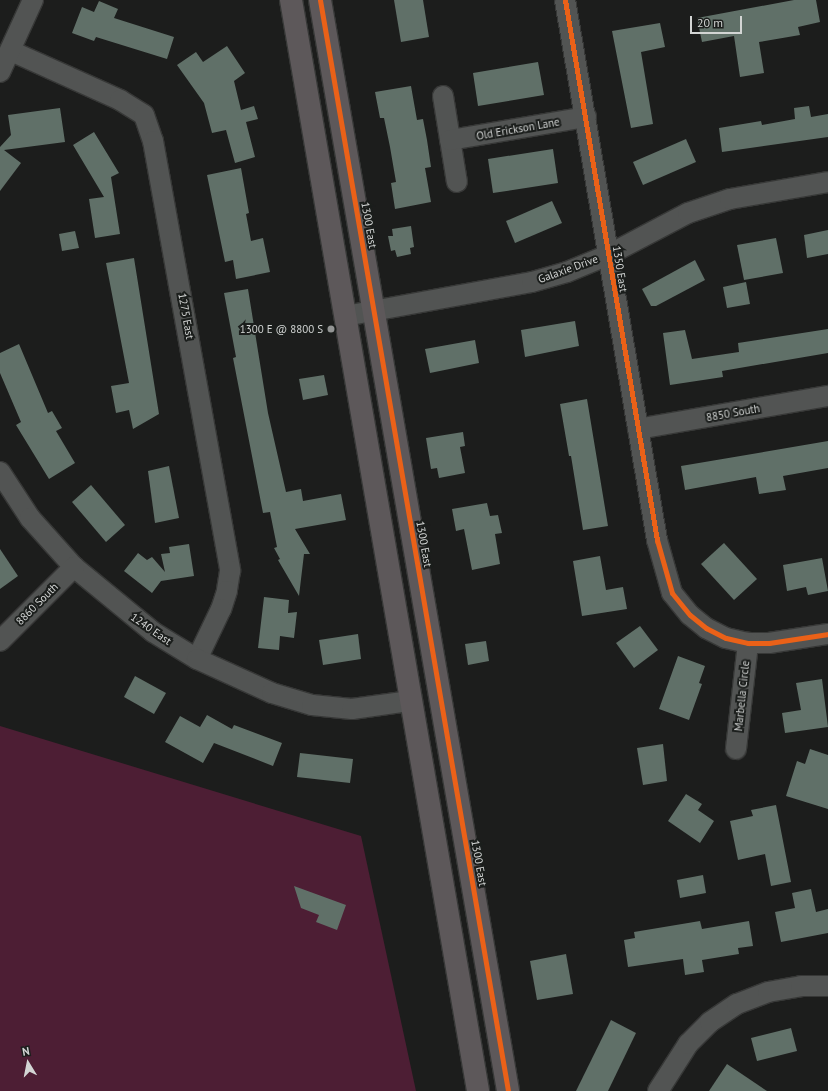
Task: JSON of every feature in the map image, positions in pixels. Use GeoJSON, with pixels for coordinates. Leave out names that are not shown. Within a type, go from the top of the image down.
{"type":"FeatureCollection","features":[{"type":"Feature","properties":{"kind":"main road"},"geometry":{"type":"LineString","coordinates":[[291,0],[478,1091]]}},
{"type":"Feature","properties":{"kind":"main road","name":"1300 East"},"geometry":{"type":"LineString","coordinates":[[320,0],[508,1091]]}},
{"type":"Feature","properties":{"kind":"street"},"geometry":{"type":"LineString","coordinates":[[0,72],[32,0]]}},
{"type":"Feature","properties":{"kind":"street","name":"1350 East"},"geometry":{"type":"LineString","coordinates":[[565,0],[657,540],[672,593],[690,614],[706,628],[726,638],[748,643],[793,641],[828,634]]}},
{"type":"Feature","properties":{"kind":"street","name":"1275 East"},"geometry":{"type":"LineString","coordinates":[[11,50],[120,100],[144,115],[153,141],[160,168],[230,571],[227,590],[221,609],[197,659]]}},
{"type":"Feature","properties":{"kind":"street"},"geometry":{"type":"LineString","coordinates":[[443,96],[457,182]]}},
{"type":"Feature","properties":{"kind":"street","name":"Old Erickson Lane"},"geometry":{"type":"LineString","coordinates":[[450,140],[586,117]]}},
{"type":"Feature","properties":{"kind":"street","name":"Galaxie Drive"},"geometry":{"type":"LineString","coordinates":[[345,316],[532,282],[567,272],[608,255],[688,213],[730,199],[828,182]]}},
{"type":"Feature","properties":{"kind":"street","name":"8850 South"},"geometry":{"type":"LineString","coordinates":[[638,429],[828,396]]}},
{"type":"Feature","properties":{"kind":"street","name":"1240 East"},"geometry":{"type":"LineString","coordinates":[[0,472],[30,518],[74,567],[153,632],[197,659],[272,693],[312,705],[352,709],[410,701]]}},
{"type":"Feature","properties":{"kind":"street","name":"8860 South"},"geometry":{"type":"LineString","coordinates":[[0,641],[74,567]]}},
{"type":"Feature","properties":{"kind":"street","name":"Marbella Circle"},"geometry":{"type":"LineString","coordinates":[[736,750],[748,643]]}},
{"type":"Feature","properties":{"kind":"street"},"geometry":{"type":"LineString","coordinates":[[658,1091],[688,1044],[710,1022],[737,1004],[775,991],[801,986],[828,986]]}},
{"type":"Feature","properties":{"kind":"shaded area"},"geometry":{"type":"Polygon","coordinates":[[[0,726],[361,836],[416,1091],[0,1091],[0,726]]]}},
{"type":"Feature","properties":{"kind":"building"},"geometry":{"type":"Polygon","coordinates":[[[394,0],[423,0],[429,37],[401,42],[394,0]]]}},
{"type":"Feature","properties":{"kind":"building"},"geometry":{"type":"Polygon","coordinates":[[[794,0],[816,0],[820,22],[798,27],[800,35],[759,42],[764,73],[740,77],[734,36],[702,42],[697,18],[794,0]]]}},
{"type":"Feature","properties":{"kind":"building"},"geometry":{"type":"Polygon","coordinates":[[[99,1],[118,9],[114,18],[174,37],[167,59],[96,37],[94,41],[72,33],[82,7],[94,12],[99,1]]]}},
{"type":"Feature","properties":{"kind":"building"},"geometry":{"type":"Polygon","coordinates":[[[660,23],[665,47],[641,52],[653,124],[631,128],[612,31],[660,23]]]}},
{"type":"Feature","properties":{"kind":"building"},"geometry":{"type":"Polygon","coordinates":[[[227,46],[245,73],[234,81],[241,110],[254,106],[258,119],[246,122],[255,157],[235,163],[226,130],[212,133],[204,103],[177,65],[196,52],[203,62],[227,46]]]}},
{"type":"Feature","properties":{"kind":"building"},"geometry":{"type":"Polygon","coordinates":[[[538,62],[544,95],[478,106],[473,73],[538,62]]]}},
{"type":"Feature","properties":{"kind":"building"},"geometry":{"type":"Polygon","coordinates":[[[411,86],[417,120],[423,119],[427,140],[431,167],[425,168],[431,202],[395,209],[391,183],[396,182],[384,118],[380,118],[375,92],[411,86]]]}},
{"type":"Feature","properties":{"kind":"building"},"geometry":{"type":"Polygon","coordinates":[[[809,106],[811,117],[828,114],[828,137],[722,152],[719,128],[761,121],[762,125],[795,119],[794,108],[809,106]]]}},
{"type":"Feature","properties":{"kind":"building"},"geometry":{"type":"Polygon","coordinates":[[[60,108],[65,142],[4,150],[21,163],[0,191],[0,147],[11,135],[8,115],[60,108]]]}},
{"type":"Feature","properties":{"kind":"building"},"geometry":{"type":"Polygon","coordinates":[[[94,132],[119,173],[111,177],[120,234],[95,238],[89,199],[104,197],[73,145],[94,132]]]}},
{"type":"Feature","properties":{"kind":"building"},"geometry":{"type":"Polygon","coordinates":[[[686,139],[696,162],[643,185],[633,162],[686,139]]]}},
{"type":"Feature","properties":{"kind":"building"},"geometry":{"type":"Polygon","coordinates":[[[553,149],[558,183],[493,193],[488,159],[553,149]]]}},
{"type":"Feature","properties":{"kind":"building"},"geometry":{"type":"Polygon","coordinates":[[[241,168],[249,213],[246,214],[251,241],[263,238],[270,272],[236,279],[233,260],[225,262],[207,175],[241,168]]]}},
{"type":"Feature","properties":{"kind":"building"},"geometry":{"type":"Polygon","coordinates":[[[552,201],[562,223],[515,243],[506,221],[552,201]]]}},
{"type":"Feature","properties":{"kind":"building"},"geometry":{"type":"Polygon","coordinates":[[[411,226],[414,247],[410,248],[411,254],[397,257],[395,250],[391,251],[388,236],[393,236],[392,229],[411,226]]]}},
{"type":"Feature","properties":{"kind":"building"},"geometry":{"type":"Polygon","coordinates":[[[828,230],[828,254],[807,258],[804,235],[828,230]]]}},
{"type":"Feature","properties":{"kind":"building"},"geometry":{"type":"Polygon","coordinates":[[[75,231],[79,248],[62,251],[59,234],[75,231]]]}},
{"type":"Feature","properties":{"kind":"building"},"geometry":{"type":"Polygon","coordinates":[[[776,238],[783,273],[744,280],[737,245],[776,238]]]}},
{"type":"Feature","properties":{"kind":"building"},"geometry":{"type":"Polygon","coordinates":[[[134,258],[159,414],[133,429],[129,410],[116,413],[111,386],[129,383],[106,263],[134,258]]]}},
{"type":"Feature","properties":{"kind":"building"},"geometry":{"type":"Polygon","coordinates":[[[695,260],[705,280],[656,306],[651,306],[642,289],[695,260]]]}},
{"type":"Feature","properties":{"kind":"building"},"geometry":{"type":"Polygon","coordinates":[[[746,282],[750,304],[727,308],[723,287],[746,282]]]}},
{"type":"Feature","properties":{"kind":"building"},"geometry":{"type":"Polygon","coordinates":[[[248,289],[268,413],[286,492],[301,489],[303,501],[341,494],[346,520],[295,529],[310,554],[304,554],[299,596],[278,560],[280,559],[274,548],[277,547],[270,512],[263,513],[233,358],[236,357],[224,293],[248,289]]]}},
{"type":"Feature","properties":{"kind":"building"},"geometry":{"type":"Polygon","coordinates":[[[575,321],[579,346],[525,357],[521,330],[575,321]]]}},
{"type":"Feature","properties":{"kind":"building"},"geometry":{"type":"Polygon","coordinates":[[[828,329],[828,353],[722,371],[723,377],[670,385],[663,333],[685,330],[692,359],[739,352],[738,343],[828,329]]]}},
{"type":"Feature","properties":{"kind":"building"},"geometry":{"type":"Polygon","coordinates":[[[475,340],[479,363],[430,373],[425,349],[475,340]]]}},
{"type":"Feature","properties":{"kind":"building"},"geometry":{"type":"Polygon","coordinates":[[[19,344],[48,413],[52,411],[62,428],[56,431],[75,463],[49,479],[16,425],[21,422],[0,373],[0,353],[19,344]]]}},
{"type":"Feature","properties":{"kind":"building"},"geometry":{"type":"Polygon","coordinates":[[[324,375],[328,395],[303,400],[299,379],[324,375]]]}},
{"type":"Feature","properties":{"kind":"building"},"geometry":{"type":"Polygon","coordinates":[[[587,399],[608,526],[583,530],[571,456],[569,456],[560,404],[587,399]]]}},
{"type":"Feature","properties":{"kind":"building"},"geometry":{"type":"Polygon","coordinates":[[[463,432],[465,446],[460,447],[465,473],[439,478],[437,468],[431,469],[426,438],[463,432]]]}},
{"type":"Feature","properties":{"kind":"building"},"geometry":{"type":"Polygon","coordinates":[[[828,441],[828,468],[783,476],[786,490],[759,494],[756,477],[685,490],[681,466],[828,441]]]}},
{"type":"Feature","properties":{"kind":"building"},"geometry":{"type":"Polygon","coordinates":[[[169,466],[179,518],[155,523],[148,471],[169,466]]]}},
{"type":"Feature","properties":{"kind":"building"},"geometry":{"type":"Polygon","coordinates":[[[91,485],[125,525],[106,542],[72,502],[91,485]]]}},
{"type":"Feature","properties":{"kind":"building"},"geometry":{"type":"Polygon","coordinates":[[[487,503],[490,516],[498,515],[502,533],[495,534],[500,564],[472,570],[464,529],[456,531],[452,509],[487,503]]]}},
{"type":"Feature","properties":{"kind":"building"},"geometry":{"type":"Polygon","coordinates":[[[724,543],[757,579],[734,600],[701,564],[724,543]]]}},
{"type":"Feature","properties":{"kind":"building"},"geometry":{"type":"Polygon","coordinates":[[[189,544],[194,576],[161,581],[152,593],[124,571],[138,553],[147,560],[152,557],[165,572],[161,554],[170,553],[169,547],[189,544]]]}},
{"type":"Feature","properties":{"kind":"building"},"geometry":{"type":"Polygon","coordinates":[[[0,549],[18,576],[0,589],[0,549]]]}},
{"type":"Feature","properties":{"kind":"building"},"geometry":{"type":"Polygon","coordinates":[[[600,556],[606,590],[623,587],[627,609],[582,616],[573,561],[600,556]]]}},
{"type":"Feature","properties":{"kind":"building"},"geometry":{"type":"Polygon","coordinates":[[[822,558],[828,591],[808,595],[806,587],[787,591],[783,565],[822,558]]]}},
{"type":"Feature","properties":{"kind":"building"},"geometry":{"type":"Polygon","coordinates":[[[264,597],[289,600],[288,613],[297,612],[294,638],[280,636],[279,650],[258,648],[264,597]]]}},
{"type":"Feature","properties":{"kind":"building"},"geometry":{"type":"Polygon","coordinates":[[[640,626],[658,650],[634,668],[616,643],[640,626]]]}},
{"type":"Feature","properties":{"kind":"building"},"geometry":{"type":"Polygon","coordinates":[[[358,634],[361,659],[323,665],[319,640],[358,634]]]}},
{"type":"Feature","properties":{"kind":"building"},"geometry":{"type":"Polygon","coordinates":[[[486,641],[489,661],[468,665],[465,644],[486,641]]]}},
{"type":"Feature","properties":{"kind":"building"},"geometry":{"type":"Polygon","coordinates":[[[678,656],[705,666],[699,683],[702,684],[689,720],[659,709],[678,656]]]}},
{"type":"Feature","properties":{"kind":"building"},"geometry":{"type":"Polygon","coordinates":[[[135,676],[166,693],[154,714],[124,697],[135,676]]]}},
{"type":"Feature","properties":{"kind":"building"},"geometry":{"type":"Polygon","coordinates":[[[822,679],[828,727],[785,733],[782,713],[801,710],[796,683],[822,679]]]}},
{"type":"Feature","properties":{"kind":"building"},"geometry":{"type":"Polygon","coordinates":[[[207,715],[232,729],[234,725],[282,743],[273,766],[214,743],[203,763],[165,742],[180,716],[200,727],[207,715]]]}},
{"type":"Feature","properties":{"kind":"building"},"geometry":{"type":"Polygon","coordinates":[[[663,744],[667,781],[643,785],[637,748],[663,744]]]}},
{"type":"Feature","properties":{"kind":"building"},"geometry":{"type":"Polygon","coordinates":[[[810,749],[828,755],[828,809],[786,796],[797,761],[805,764],[810,749]]]}},
{"type":"Feature","properties":{"kind":"building"},"geometry":{"type":"Polygon","coordinates":[[[300,753],[353,759],[350,783],[297,777],[300,753]]]}},
{"type":"Feature","properties":{"kind":"building"},"geometry":{"type":"Polygon","coordinates":[[[686,794],[702,804],[698,810],[714,821],[700,843],[668,821],[686,794]]]}},
{"type":"Feature","properties":{"kind":"building"},"geometry":{"type":"Polygon","coordinates":[[[776,805],[791,882],[771,886],[765,854],[738,860],[730,821],[753,816],[751,810],[776,805]]]}},
{"type":"Feature","properties":{"kind":"building"},"geometry":{"type":"Polygon","coordinates":[[[703,875],[706,893],[680,898],[677,880],[703,875]]]}},
{"type":"Feature","properties":{"kind":"building"},"geometry":{"type":"Polygon","coordinates":[[[294,886],[346,905],[337,930],[316,922],[319,915],[301,908],[294,886]]]}},
{"type":"Feature","properties":{"kind":"building"},"geometry":{"type":"Polygon","coordinates":[[[811,889],[816,912],[828,909],[828,933],[781,942],[775,912],[795,908],[792,893],[811,889]]]}},
{"type":"Feature","properties":{"kind":"building"},"geometry":{"type":"Polygon","coordinates":[[[700,921],[702,929],[749,921],[753,946],[738,948],[739,954],[702,960],[704,972],[685,975],[683,959],[628,967],[624,940],[635,938],[634,932],[700,921]]]}},
{"type":"Feature","properties":{"kind":"building"},"geometry":{"type":"Polygon","coordinates":[[[566,954],[573,994],[537,1000],[530,961],[566,954]]]}},
{"type":"Feature","properties":{"kind":"building"},"geometry":{"type":"Polygon","coordinates":[[[611,1020],[636,1033],[608,1091],[576,1091],[611,1020]]]}},
{"type":"Feature","properties":{"kind":"building"},"geometry":{"type":"Polygon","coordinates":[[[791,1028],[797,1051],[757,1061],[751,1038],[791,1028]]]}},
{"type":"Feature","properties":{"kind":"building"},"geometry":{"type":"Polygon","coordinates":[[[727,1064],[767,1091],[709,1091],[727,1064]]]}},
{"type":"Feature","properties":{"kind":"cycle path"},"geometry":{"type":"LineString","coordinates":[[320,0],[508,1091]]}},
{"type":"Feature","properties":{"kind":"cycle path"},"geometry":{"type":"LineString","coordinates":[[565,0],[657,540],[672,593],[690,615],[706,628],[726,638],[748,643],[769,643],[828,634]]}},
{"type":"Feature","properties":{"kind":"place","name":"1300 E @ 8800 S"},"geometry":{"type":"Point","coordinates":[331,329]}}]}
